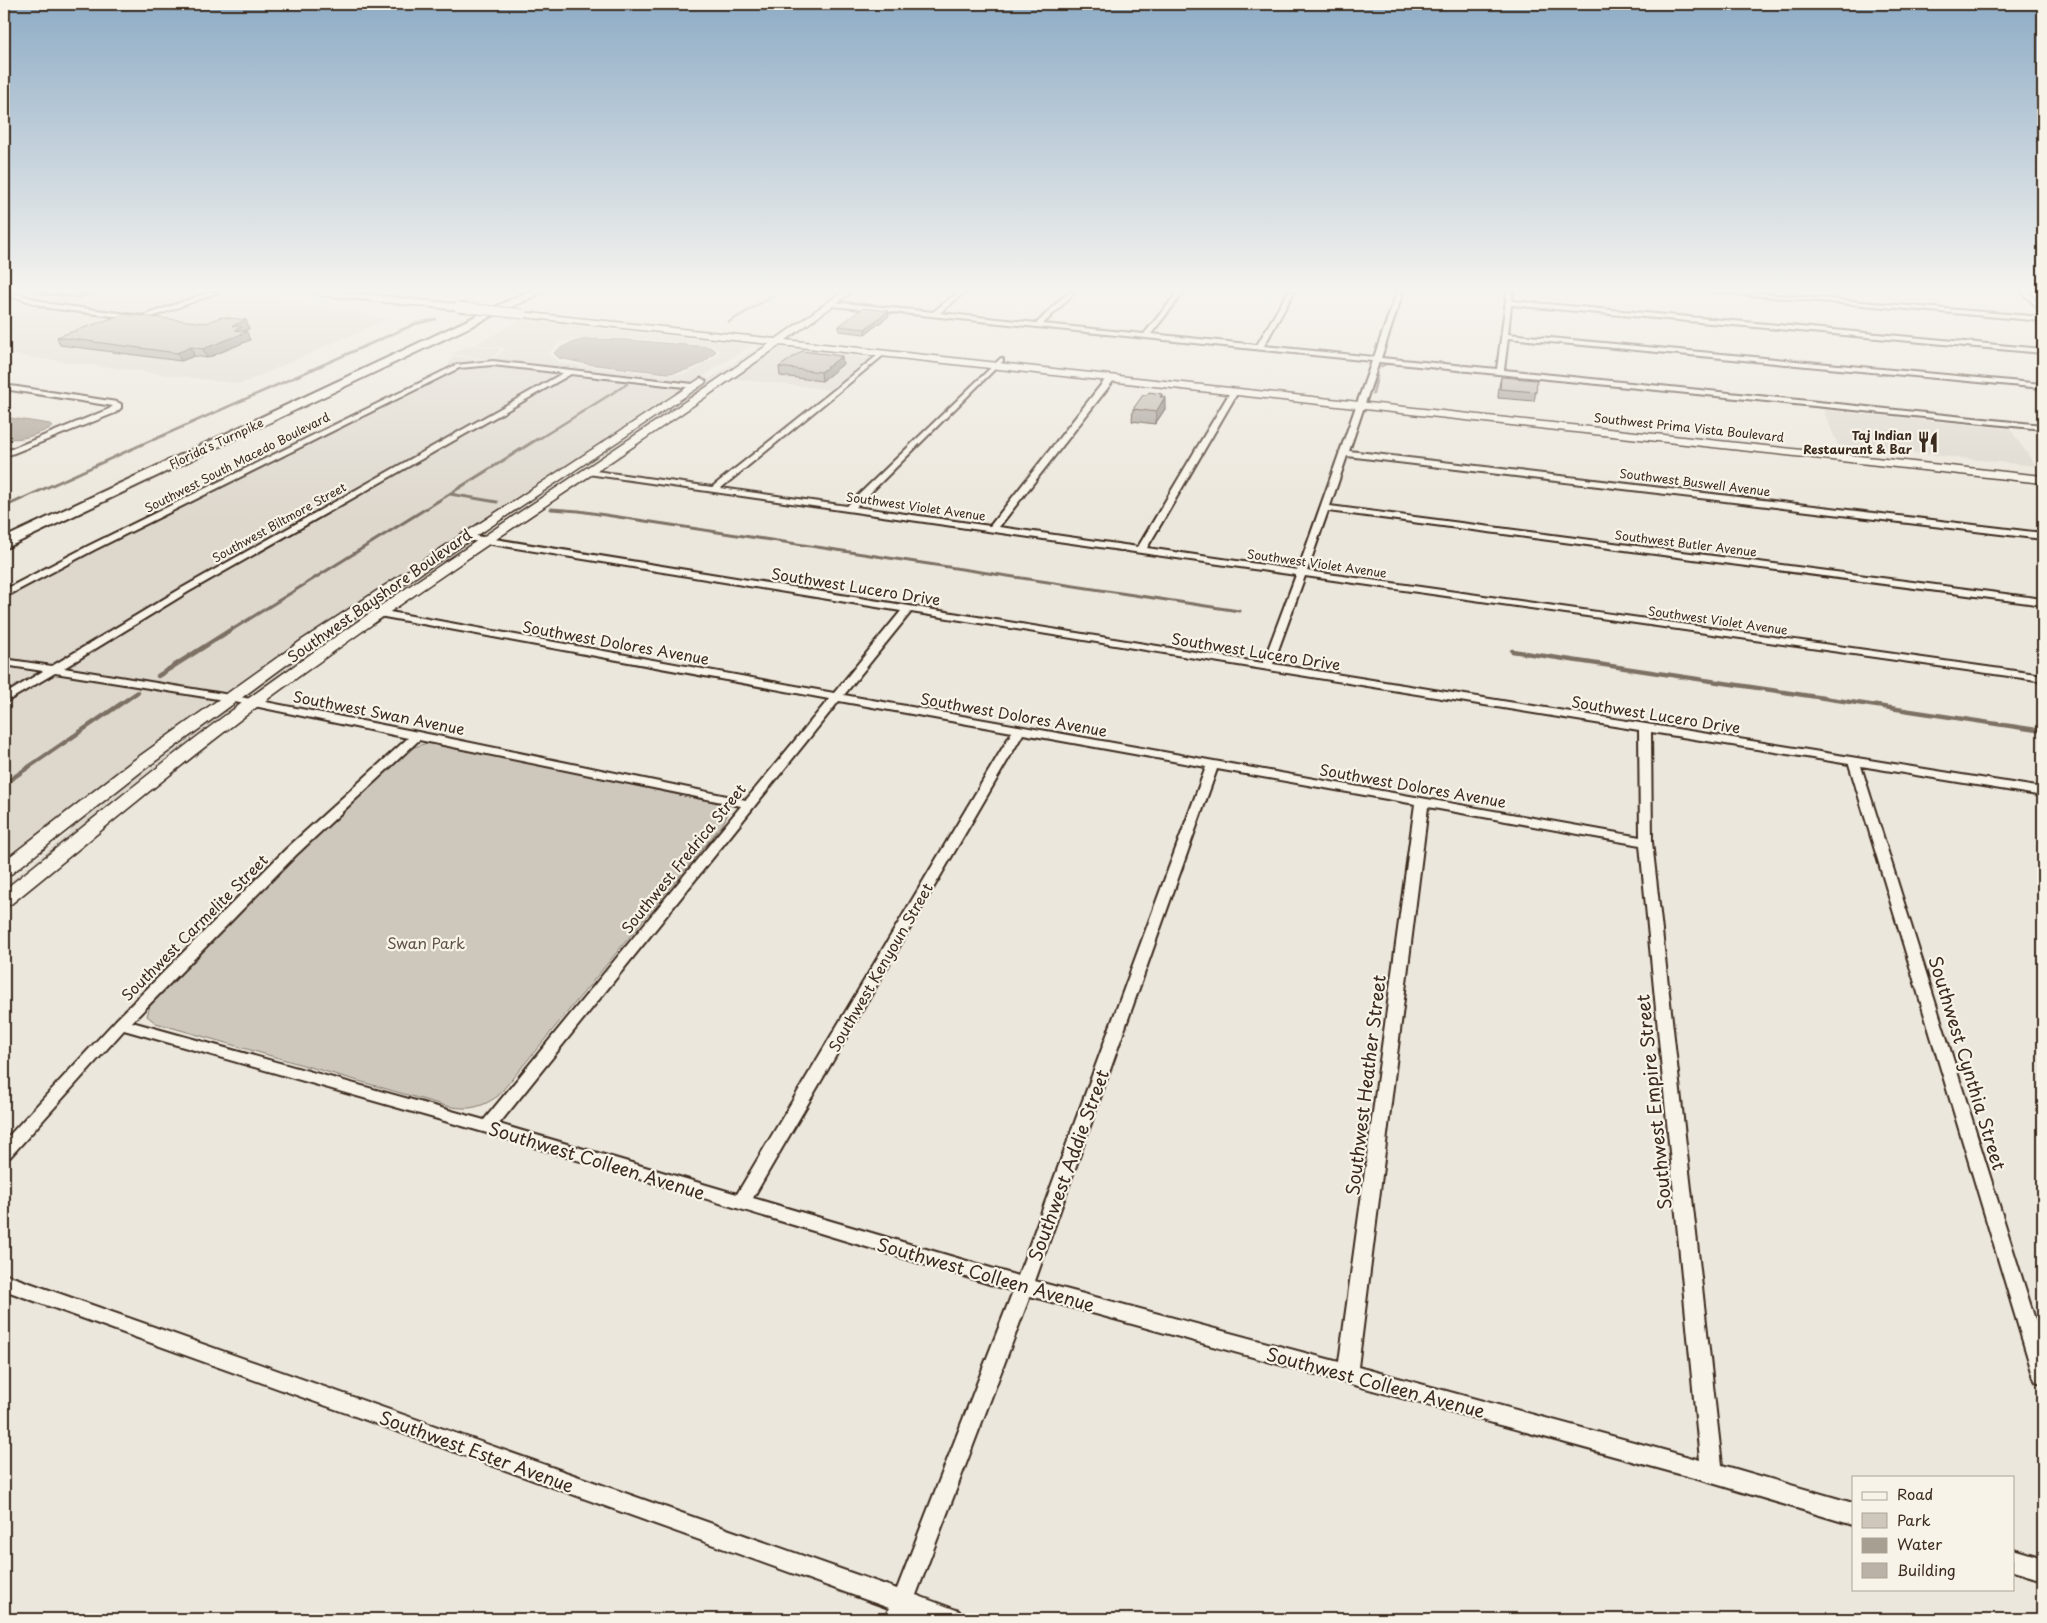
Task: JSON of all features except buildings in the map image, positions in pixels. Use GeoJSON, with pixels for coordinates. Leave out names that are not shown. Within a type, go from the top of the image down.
{"type":"FeatureCollection","features":[{"type":"Feature","properties":{"kind":"highway","name":"Florida's Turnpike"},"geometry":{"type":"LineString","coordinates":[[4,532],[357,368]]}},
{"type":"Feature","properties":{"kind":"highway","name":"Florida's Turnpike"},"geometry":{"type":"LineString","coordinates":[[4,544],[377,368]]}},
{"type":"Feature","properties":{"kind":"main road","name":"Southwest Bayshore Boulevard"},"geometry":{"type":"LineString","coordinates":[[4,870],[67,820],[230,698],[314,638],[654,412],[725,368]]}},
{"type":"Feature","properties":{"kind":"main road","name":"Southwest Bayshore Boulevard"},"geometry":{"type":"LineString","coordinates":[[4,900],[254,702],[378,613],[631,444],[735,368]]}},
{"type":"Feature","properties":{"kind":"main road"},"geometry":{"type":"LineString","coordinates":[[1034,368],[1234,392],[1362,403]]}},
{"type":"Feature","properties":{"kind":"main road"},"geometry":{"type":"LineString","coordinates":[[1042,368],[1362,403]]}},
{"type":"Feature","properties":{"kind":"main road","name":"Southwest Prima Vista Boulevard"},"geometry":{"type":"LineString","coordinates":[[1362,403],[2043,473]]}},
{"type":"Feature","properties":{"kind":"main road","name":"Southwest Prima Vista Boulevard"},"geometry":{"type":"LineString","coordinates":[[1362,403],[2043,480]]}},
{"type":"Feature","properties":{"kind":"main road"},"geometry":{"type":"LineString","coordinates":[[631,444],[623,440],[624,437],[655,416],[654,412]]}},
{"type":"Feature","properties":{"kind":"main road"},"geometry":{"type":"LineString","coordinates":[[574,481],[575,476],[608,452],[610,447],[606,444]]}},
{"type":"Feature","properties":{"kind":"main road"},"geometry":{"type":"LineString","coordinates":[[4,879],[61,832],[67,820]]}},
{"type":"Feature","properties":{"kind":"street","name":"Southwest South Macedo Boulevard"},"geometry":{"type":"LineString","coordinates":[[4,594],[446,370],[454,368]]}},
{"type":"Feature","properties":{"kind":"street","name":"Southwest South Macedo Boulevard"},"geometry":{"type":"LineString","coordinates":[[534,368],[694,386]]}},
{"type":"Feature","properties":{"kind":"street"},"geometry":{"type":"LineString","coordinates":[[714,490],[865,368]]}},
{"type":"Feature","properties":{"kind":"street"},"geometry":{"type":"LineString","coordinates":[[849,509],[994,368]]}},
{"type":"Feature","properties":{"kind":"street"},"geometry":{"type":"LineString","coordinates":[[1266,668],[1302,574],[1373,368]]}},
{"type":"Feature","properties":{"kind":"street"},"geometry":{"type":"LineString","coordinates":[[1459,368],[2043,427]]}},
{"type":"Feature","properties":{"kind":"street"},"geometry":{"type":"LineString","coordinates":[[1500,372],[1501,368]]}},
{"type":"Feature","properties":{"kind":"street"},"geometry":{"type":"LineString","coordinates":[[1847,368],[2043,386]]}},
{"type":"Feature","properties":{"kind":"street","name":"Southwest Biltmore Street"},"geometry":{"type":"LineString","coordinates":[[4,700],[185,590],[570,372]]}},
{"type":"Feature","properties":{"kind":"street"},"geometry":{"type":"LineString","coordinates":[[993,529],[1111,378]]}},
{"type":"Feature","properties":{"kind":"street"},"geometry":{"type":"LineString","coordinates":[[4,387],[117,404],[117,408],[4,455]]}},
{"type":"Feature","properties":{"kind":"street"},"geometry":{"type":"LineString","coordinates":[[1141,550],[1234,392]]}},
{"type":"Feature","properties":{"kind":"street","name":"Southwest Buswell Avenue"},"geometry":{"type":"LineString","coordinates":[[1344,453],[2043,536]]}},
{"type":"Feature","properties":{"kind":"street","name":"Southwest Violet Avenue"},"geometry":{"type":"LineString","coordinates":[[588,472],[2043,678]]}},
{"type":"Feature","properties":{"kind":"street","name":"Southwest Butler Avenue"},"geometry":{"type":"LineString","coordinates":[[1325,508],[2043,602]]}},
{"type":"Feature","properties":{"kind":"street","name":"Southwest Lucero Drive"},"geometry":{"type":"LineString","coordinates":[[464,537],[906,610],[2043,792]]}},
{"type":"Feature","properties":{"kind":"street","name":"Southwest Fredrica Street"},"geometry":{"type":"LineString","coordinates":[[487,1127],[906,610]]}},
{"type":"Feature","properties":{"kind":"street","name":"Southwest Dolores Avenue"},"geometry":{"type":"LineString","coordinates":[[378,613],[1646,842]]}},
{"type":"Feature","properties":{"kind":"street","name":"Southwest Swan Avenue"},"geometry":{"type":"LineString","coordinates":[[4,662],[254,702],[747,804]]}},
{"type":"Feature","properties":{"kind":"street","name":"Southwest Empire Street"},"geometry":{"type":"LineString","coordinates":[[1645,727],[1646,842],[1712,1473]]}},
{"type":"Feature","properties":{"kind":"street","name":"Southwest Kenyoun Street"},"geometry":{"type":"LineString","coordinates":[[741,1203],[1019,730]]}},
{"type":"Feature","properties":{"kind":"street","name":"Southwest Carmelite Street"},"geometry":{"type":"LineString","coordinates":[[4,1152],[121,1024],[291,852],[418,735]]}},
{"type":"Feature","properties":{"kind":"street","name":"Southwest Cynthia Street"},"geometry":{"type":"LineString","coordinates":[[1854,762],[2043,1375]]}},
{"type":"Feature","properties":{"kind":"street","name":"Southwest Addie Street"},"geometry":{"type":"LineString","coordinates":[[899,1610],[1024,1286],[1213,764]]}},
{"type":"Feature","properties":{"kind":"street","name":"Southwest Heather Street"},"geometry":{"type":"LineString","coordinates":[[1347,1374],[1422,802]]}},
{"type":"Feature","properties":{"kind":"street","name":"Southwest Colleen Avenue"},"geometry":{"type":"LineString","coordinates":[[121,1024],[487,1127],[1024,1286],[1712,1473],[1852,1514]]}},
{"type":"Feature","properties":{"kind":"street","name":"Southwest Ester Avenue"},"geometry":{"type":"LineString","coordinates":[[4,1282],[899,1610],[951,1619]]}},
{"type":"Feature","properties":{"kind":"street"},"geometry":{"type":"LineString","coordinates":[[2014,1560],[2043,1569]]}},
{"type":"Feature","properties":{"kind":"shaded area"},"geometry":{"type":"Polygon","coordinates":[[[113,368],[278,368],[241,384],[113,368]]]}},
{"type":"Feature","properties":{"kind":"shaded area"},"geometry":{"type":"Polygon","coordinates":[[[447,368],[602,368],[666,375],[686,374],[697,368],[717,368],[353,607],[229,693],[63,667],[190,590],[576,371],[569,370],[180,589],[52,665],[4,658],[4,597],[445,372],[447,368]]]}},
{"type":"Feature","properties":{"kind":"shaded area"},"geometry":{"type":"Polygon","coordinates":[[[727,368],[736,368],[629,439],[659,417],[659,412],[727,368]]]}},
{"type":"Feature","properties":{"kind":"shaded area"},"geometry":{"type":"Polygon","coordinates":[[[744,368],[860,368],[833,390],[729,378],[744,368]]]}},
{"type":"Feature","properties":{"kind":"shaded area"},"geometry":{"type":"Polygon","coordinates":[[[1823,410],[2010,429],[2036,466],[1838,445],[1823,410]]]}},
{"type":"Feature","properties":{"kind":"shaded area"},"geometry":{"type":"Polygon","coordinates":[[[465,541],[476,543],[252,697],[241,695],[465,541]]]}},
{"type":"Feature","properties":{"kind":"shaded area"},"geometry":{"type":"Polygon","coordinates":[[[4,667],[40,673],[4,695],[4,667]]]}},
{"type":"Feature","properties":{"kind":"shaded area"},"geometry":{"type":"Polygon","coordinates":[[[51,674],[218,701],[64,816],[60,817],[58,821],[4,863],[4,705],[51,674]]]}},
{"type":"Feature","properties":{"kind":"shaded area"},"geometry":{"type":"Polygon","coordinates":[[[230,703],[241,705],[4,893],[4,886],[69,833],[76,820],[230,703]]]}},
{"type":"Feature","properties":{"kind":"green space","name":"Swan Park"},"geometry":{"type":"Polygon","coordinates":[[[427,743],[718,803],[726,810],[727,816],[722,825],[498,1096],[485,1104],[467,1108],[446,1106],[156,1023],[147,1016],[151,1002],[212,938],[352,800],[408,749],[427,743]]]}},
{"type":"Feature","properties":{"kind":"water"},"geometry":{"type":"Polygon","coordinates":[[[621,368],[692,368],[668,373],[621,368]]]}},
{"type":"Feature","properties":{"kind":"water"},"geometry":{"type":"Polygon","coordinates":[[[4,417],[50,424],[52,427],[29,437],[17,439],[4,438],[4,417]]]}},
{"type":"Feature","properties":{"kind":"waterway"},"geometry":{"type":"LineString","coordinates":[[153,440],[316,368]]}},
{"type":"Feature","properties":{"kind":"waterway"},"geometry":{"type":"LineString","coordinates":[[1434,368],[1610,385]]}},
{"type":"Feature","properties":{"kind":"waterway"},"geometry":{"type":"LineString","coordinates":[[1373,394],[1377,376]]}},
{"type":"Feature","properties":{"kind":"waterway"},"geometry":{"type":"LineString","coordinates":[[537,440],[627,384]]}},
{"type":"Feature","properties":{"kind":"waterway"},"geometry":{"type":"LineString","coordinates":[[4,507],[156,438]]}},
{"type":"Feature","properties":{"kind":"waterway"},"geometry":{"type":"LineString","coordinates":[[230,631],[539,438]]}},
{"type":"Feature","properties":{"kind":"waterway"},"geometry":{"type":"LineString","coordinates":[[450,494],[497,502]]}},
{"type":"Feature","properties":{"kind":"waterway"},"geometry":{"type":"LineString","coordinates":[[551,509],[579,511],[1239,611]]}},
{"type":"Feature","properties":{"kind":"waterway"},"geometry":{"type":"LineString","coordinates":[[158,676],[232,629]]}},
{"type":"Feature","properties":{"kind":"waterway"},"geometry":{"type":"LineString","coordinates":[[1512,651],[2043,731]]}},
{"type":"Feature","properties":{"kind":"waterway"},"geometry":{"type":"LineString","coordinates":[[4,784],[138,692]]}},
{"type":"Feature","properties":{"kind":"place","name":"Taj Indian Restaurant & Bar"},"geometry":{"type":"Point","coordinates":[1928,442]}}]}
